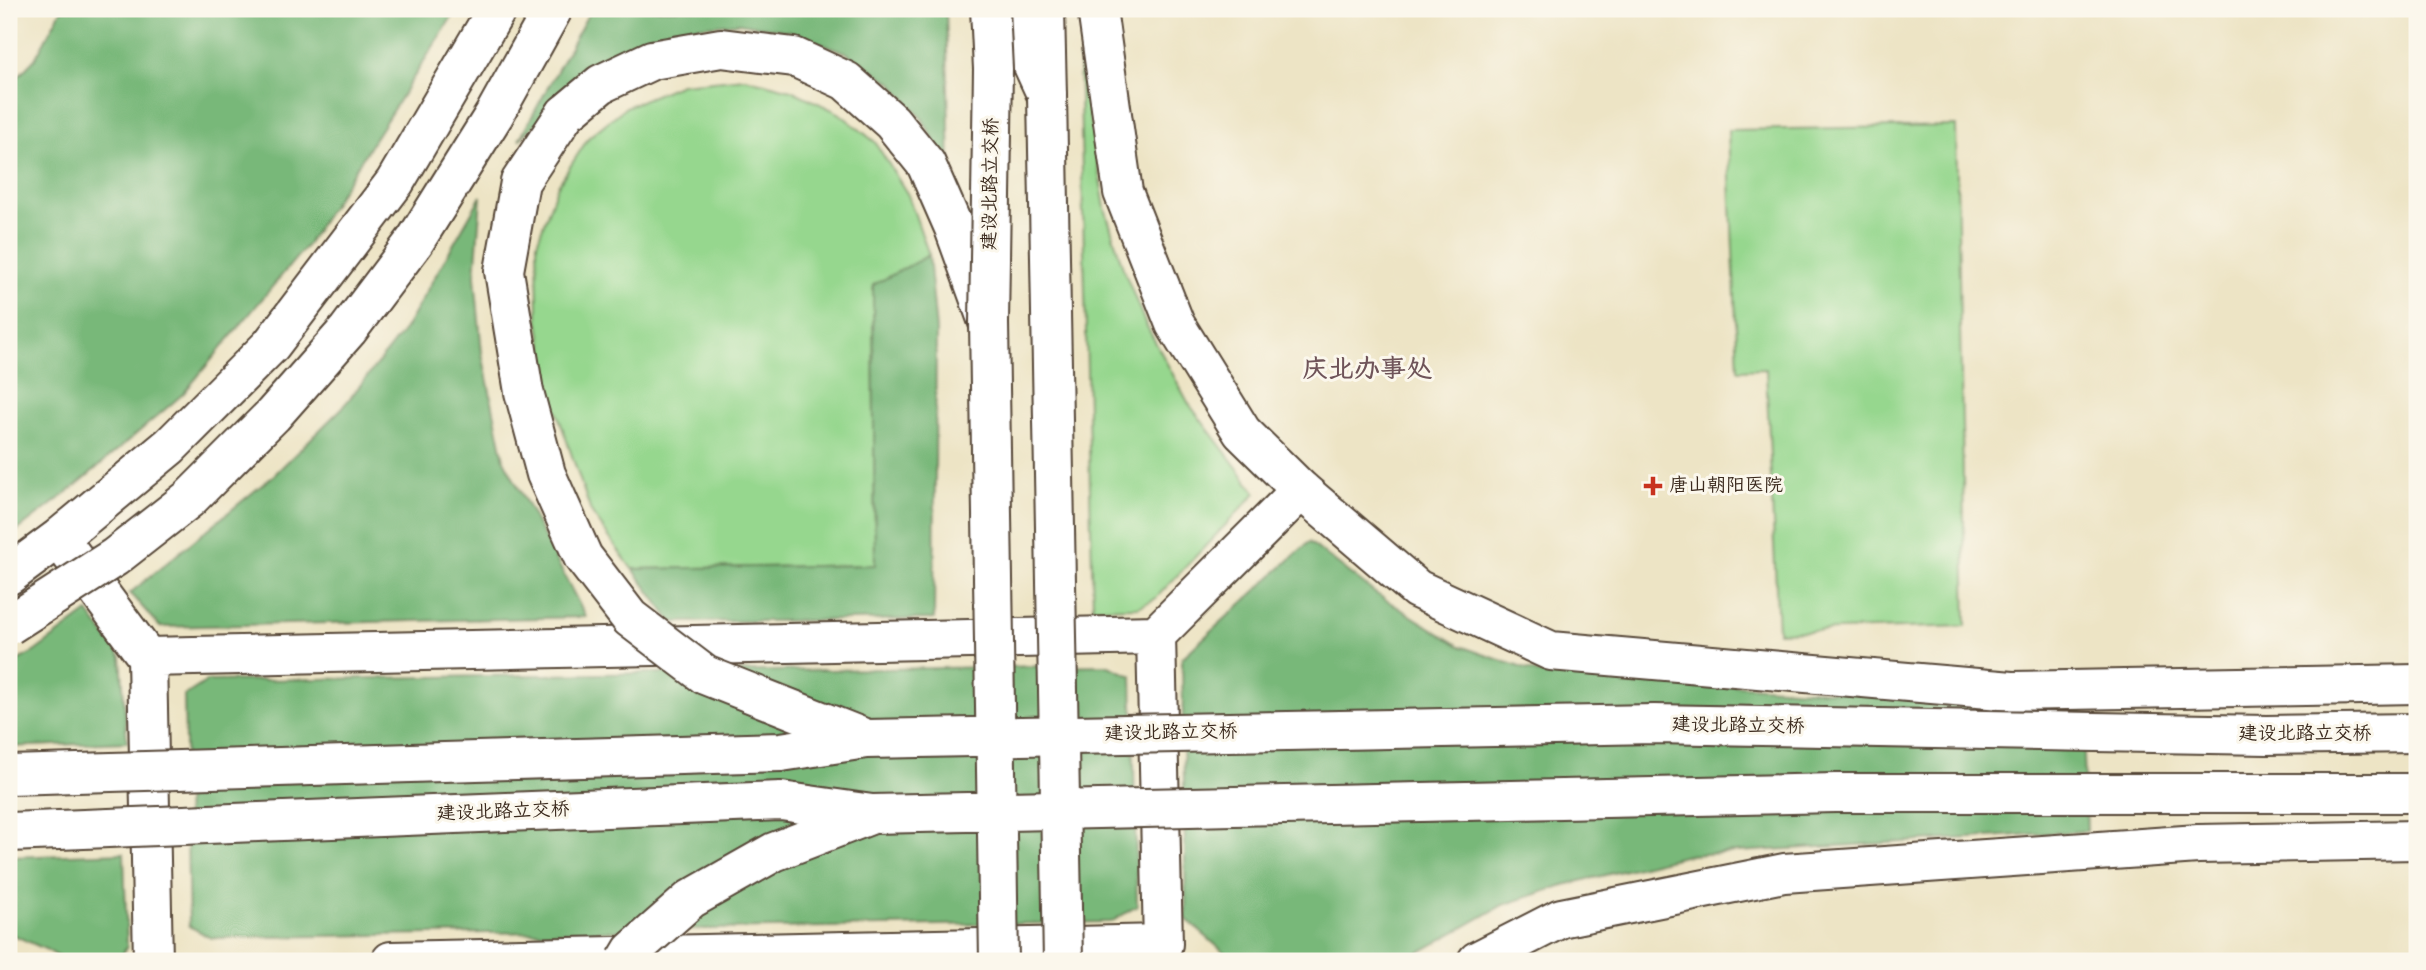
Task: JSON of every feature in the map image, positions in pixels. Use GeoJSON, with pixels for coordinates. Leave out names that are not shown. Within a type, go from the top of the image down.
{"type":"FeatureCollection","features":[{"type":"Feature","properties":{"kind":"main road"},"geometry":{"type":"LineString","coordinates":[[9,575],[59,538],[170,446],[271,345],[395,182],[497,9]]}},
{"type":"Feature","properties":{"kind":"main road"},"geometry":{"type":"LineString","coordinates":[[9,625],[115,557],[189,499],[273,415],[348,330],[415,241],[494,115],[552,9]]}},
{"type":"Feature","properties":{"kind":"main road","name":"建设北路立交桥"},"geometry":{"type":"LineString","coordinates":[[990,9],[993,69],[989,323],[999,961]]}},
{"type":"Feature","properties":{"kind":"main road"},"geometry":{"type":"LineString","coordinates":[[1007,9],[1047,96]]}},
{"type":"Feature","properties":{"kind":"main road"},"geometry":{"type":"LineString","coordinates":[[1045,9],[1063,961]]}},
{"type":"Feature","properties":{"kind":"main road"},"geometry":{"type":"LineString","coordinates":[[1097,9],[1122,192],[1175,324],[1242,432],[1301,491],[1417,590],[1551,651],[2012,691],[2417,684]]}},
{"type":"Feature","properties":{"kind":"main road"},"geometry":{"type":"LineString","coordinates":[[866,739],[705,675],[630,618],[583,557],[546,474],[521,379],[504,271],[520,181],[565,114],[601,84],[652,60],[721,48],[794,57],[845,81],[892,122],[926,164],[954,228],[989,323]]}},
{"type":"Feature","properties":{"kind":"main road"},"geometry":{"type":"LineString","coordinates":[[147,657],[1156,635],[1301,491]]}},
{"type":"Feature","properties":{"kind":"main road"},"geometry":{"type":"LineString","coordinates":[[59,538],[147,657],[153,961]]}},
{"type":"Feature","properties":{"kind":"main road"},"geometry":{"type":"LineString","coordinates":[[391,961],[1173,953],[1156,635]]}},
{"type":"Feature","properties":{"kind":"main road","name":"建设北路立交桥"},"geometry":{"type":"LineString","coordinates":[[9,775],[781,752],[866,739],[1654,724],[2267,735],[2417,733]]}},
{"type":"Feature","properties":{"kind":"main road","name":"建设北路立交桥"},"geometry":{"type":"LineString","coordinates":[[9,832],[781,801],[872,814],[1835,793],[2417,793]]}},
{"type":"Feature","properties":{"kind":"main road"},"geometry":{"type":"LineString","coordinates":[[626,961],[632,951],[691,899],[774,852],[872,814]]}},
{"type":"Feature","properties":{"kind":"main road"},"geometry":{"type":"LineString","coordinates":[[1477,961],[1561,918],[1784,873],[2198,844],[2417,841]]}},
{"type":"Feature","properties":{"kind":"green space"},"geometry":{"type":"Polygon","coordinates":[[[62,9],[457,9],[307,245],[183,394],[73,488],[9,537],[9,86],[35,59],[62,9]]]}},
{"type":"Feature","properties":{"kind":"green space"},"geometry":{"type":"Polygon","coordinates":[[[591,9],[946,9],[950,169],[923,120],[892,83],[845,52],[789,31],[739,23],[680,28],[634,47],[590,71],[519,140],[591,9]]]}},
{"type":"Feature","properties":{"kind":"green space"},"geometry":{"type":"Polygon","coordinates":[[[1079,55],[1105,208],[1123,268],[1145,323],[1189,404],[1256,493],[1155,599],[1138,607],[1093,608],[1079,55]]]}},
{"type":"Feature","properties":{"kind":"green space"},"geometry":{"type":"Polygon","coordinates":[[[745,78],[791,90],[839,113],[875,142],[908,195],[929,255],[873,286],[875,565],[632,569],[591,512],[552,397],[538,319],[537,243],[557,187],[589,137],[626,107],[681,84],[745,78]]]}},
{"type":"Feature","properties":{"kind":"green space"},"geometry":{"type":"Polygon","coordinates":[[[1956,126],[1966,626],[1778,632],[1766,369],[1738,370],[1728,130],[1956,126]]]}},
{"type":"Feature","properties":{"kind":"green space"},"geometry":{"type":"Polygon","coordinates":[[[481,196],[475,276],[482,353],[504,460],[586,617],[160,627],[130,593],[274,475],[342,408],[405,329],[481,196]]]}},
{"type":"Feature","properties":{"kind":"green space"},"geometry":{"type":"Polygon","coordinates":[[[929,255],[936,330],[934,619],[672,622],[633,569],[875,565],[873,285],[929,255]]]}},
{"type":"Feature","properties":{"kind":"green space"},"geometry":{"type":"Polygon","coordinates":[[[1309,542],[1375,593],[1460,646],[1537,673],[2082,707],[2087,831],[1688,855],[1564,885],[1503,905],[1404,961],[1234,961],[1186,919],[1182,658],[1309,542]]]}},
{"type":"Feature","properties":{"kind":"green space"},"geometry":{"type":"Polygon","coordinates":[[[88,612],[121,657],[127,742],[9,747],[9,665],[34,652],[88,612]]]}},
{"type":"Feature","properties":{"kind":"green space"},"geometry":{"type":"Polygon","coordinates":[[[1106,665],[1132,676],[1137,906],[1111,922],[211,938],[189,926],[184,696],[207,681],[1106,665]]]}},
{"type":"Feature","properties":{"kind":"green space"},"geometry":{"type":"Polygon","coordinates":[[[124,853],[127,946],[119,961],[66,961],[9,933],[9,857],[124,853]]]}},
{"type":"Feature","properties":{"kind":"place","name":"唐山朝阳医院"},"geometry":{"type":"Point","coordinates":[1653,486]}},
{"type":"Feature","properties":{"kind":"district","name":"庆北办事处"},"geometry":{"type":"Point","coordinates":[1367,370]}}]}
